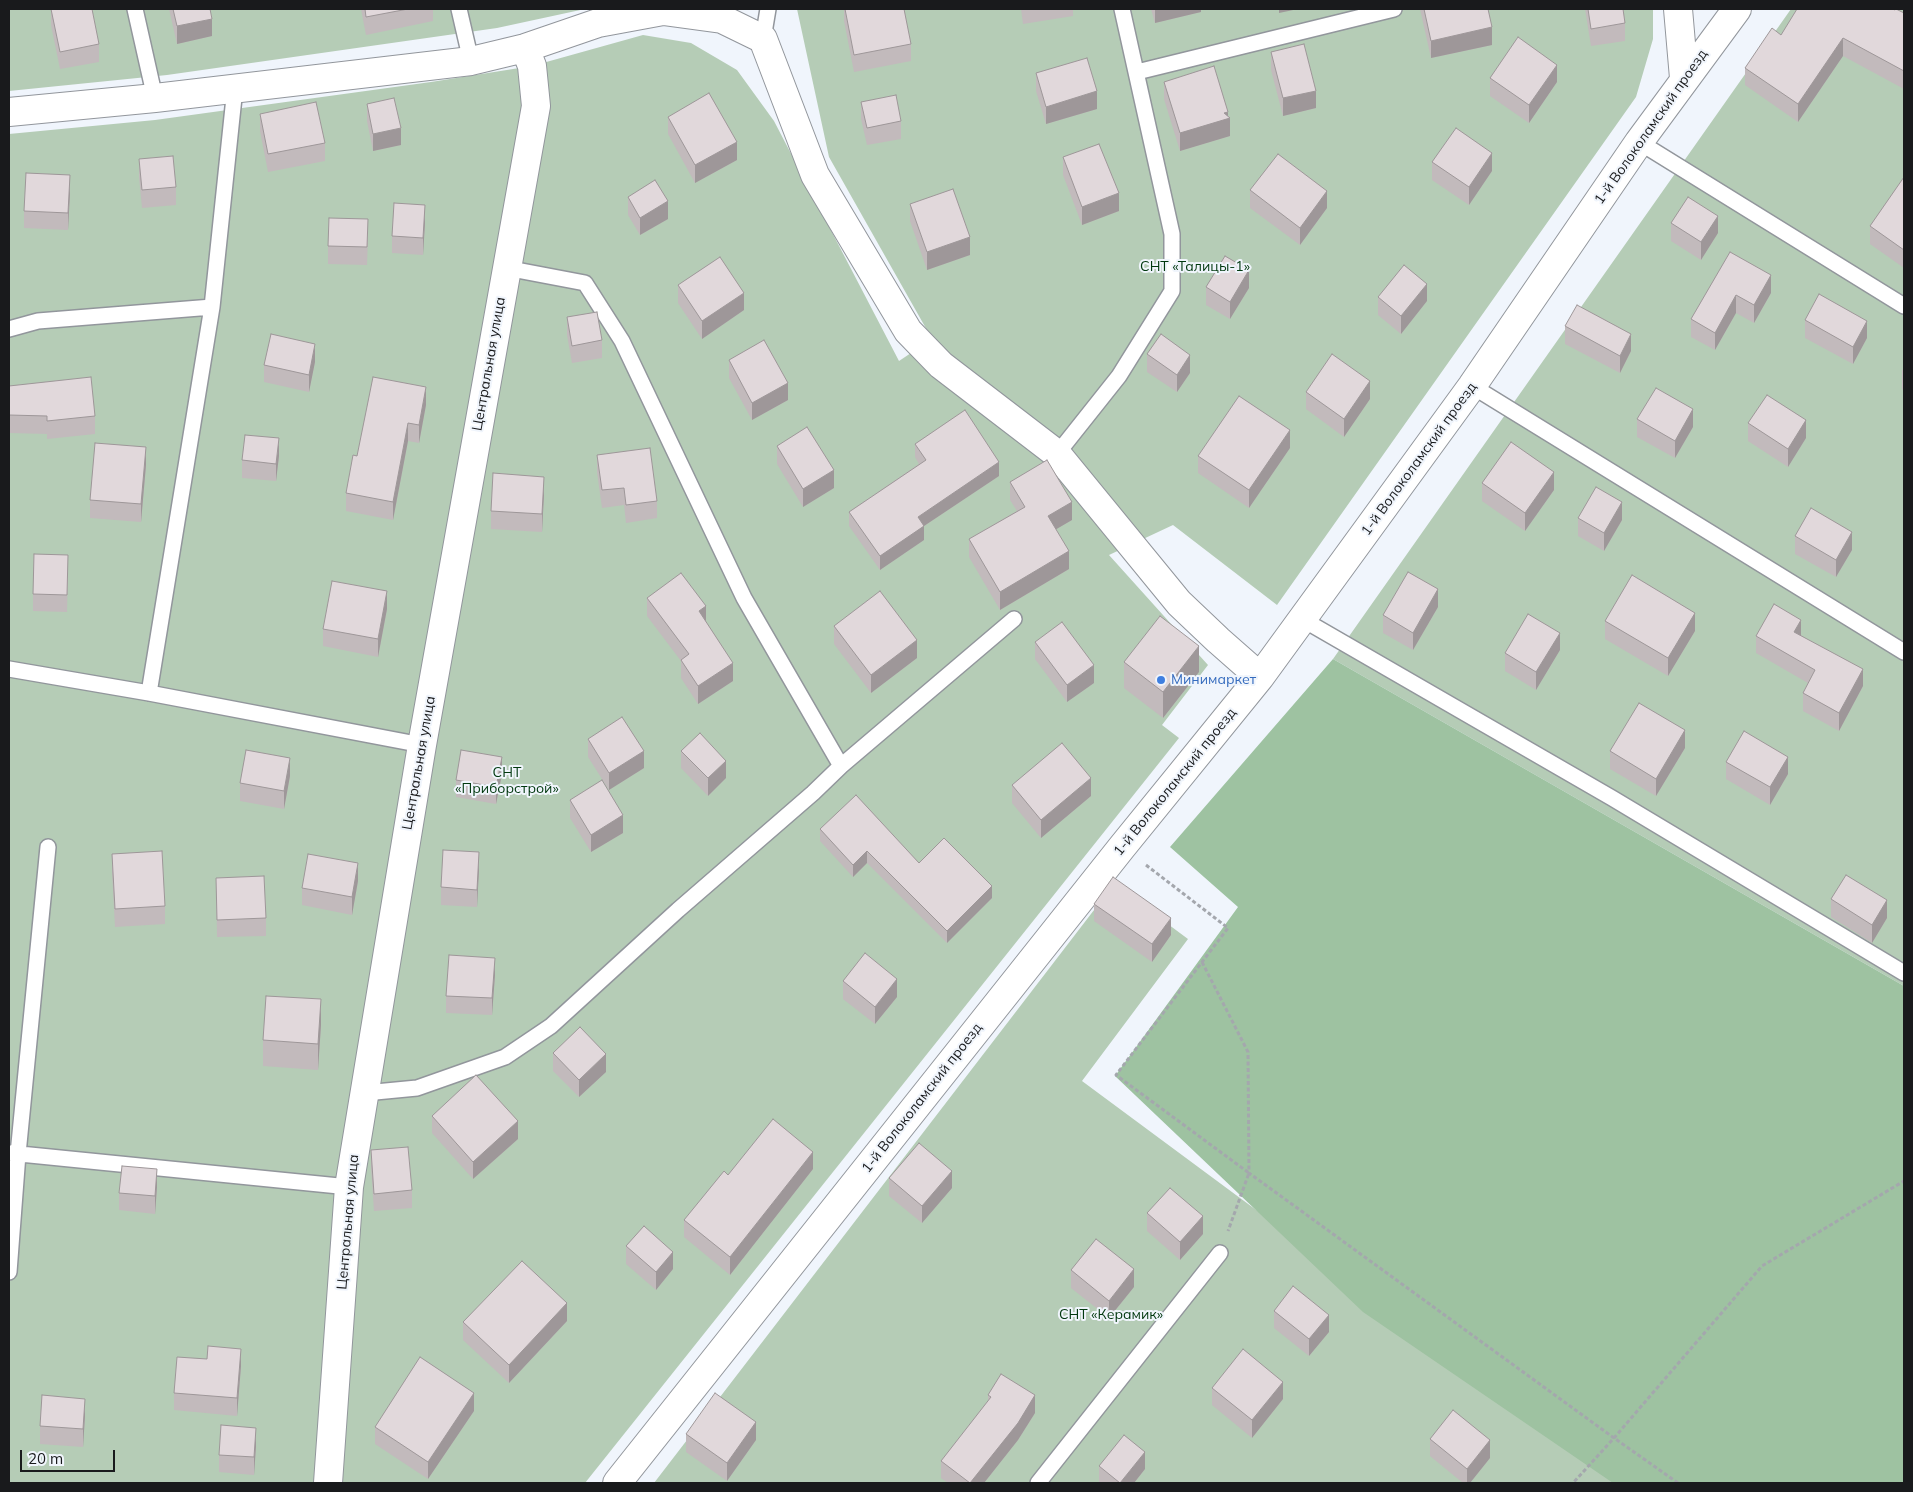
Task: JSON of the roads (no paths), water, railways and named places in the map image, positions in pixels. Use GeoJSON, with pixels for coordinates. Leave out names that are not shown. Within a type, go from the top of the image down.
{"type":"FeatureCollection","features":[{"type":"Feature","properties":{"kind":"street"},"geometry":{"type":"LineString","coordinates":[[1678,9],[1684,78]]}},
{"type":"Feature","properties":{"kind":"street","name":"1-й Волоколамский проезд"},"geometry":{"type":"LineString","coordinates":[[617,1483],[1122,847],[1260,677],[1472,386],[1639,142],[1684,78],[1737,9]]}},
{"type":"Feature","properties":{"kind":"street"},"geometry":{"type":"LineString","coordinates":[[9,112],[155,98],[471,61],[525,48],[598,22],[663,11],[722,19],[763,39],[815,175],[908,331],[941,365],[1057,454],[1179,602],[1260,677]]}},
{"type":"Feature","properties":{"kind":"street","name":"Центральная улица"},"geometry":{"type":"LineString","coordinates":[[328,1483],[349,1186],[422,745],[536,106],[532,66],[525,48]]}},
{"type":"Feature","properties":{"kind":"lane"},"geometry":{"type":"LineString","coordinates":[[135,9],[155,98]]}},
{"type":"Feature","properties":{"kind":"lane"},"geometry":{"type":"LineString","coordinates":[[459,9],[471,61]]}},
{"type":"Feature","properties":{"kind":"lane"},"geometry":{"type":"LineString","coordinates":[[763,39],[768,9]]}},
{"type":"Feature","properties":{"kind":"lane"},"geometry":{"type":"LineString","coordinates":[[1057,454],[1119,376],[1172,291],[1172,234],[1122,9]]}},
{"type":"Feature","properties":{"kind":"lane"},"geometry":{"type":"LineString","coordinates":[[1137,72],[1394,9]]}},
{"type":"Feature","properties":{"kind":"lane"},"geometry":{"type":"LineString","coordinates":[[149,693],[212,307],[234,88]]}},
{"type":"Feature","properties":{"kind":"lane"},"geometry":{"type":"LineString","coordinates":[[1639,142],[1904,306]]}},
{"type":"Feature","properties":{"kind":"lane"},"geometry":{"type":"LineString","coordinates":[[506,268],[585,283],[622,341],[744,598],[841,766]]}},
{"type":"Feature","properties":{"kind":"lane"},"geometry":{"type":"LineString","coordinates":[[9,329],[38,321],[212,307]]}},
{"type":"Feature","properties":{"kind":"lane"},"geometry":{"type":"LineString","coordinates":[[1472,386],[1904,652]]}},
{"type":"Feature","properties":{"kind":"lane"},"geometry":{"type":"LineString","coordinates":[[365,1093],[417,1088],[505,1057],[551,1026],[678,910],[813,793],[841,766],[1014,619]]}},
{"type":"Feature","properties":{"kind":"lane"},"geometry":{"type":"LineString","coordinates":[[1302,620],[1612,798],[1904,973]]}},
{"type":"Feature","properties":{"kind":"lane"},"geometry":{"type":"LineString","coordinates":[[9,669],[149,693],[422,745]]}},
{"type":"Feature","properties":{"kind":"lane"},"geometry":{"type":"LineString","coordinates":[[9,1272],[13,1154],[48,847]]}},
{"type":"Feature","properties":{"kind":"lane"},"geometry":{"type":"LineString","coordinates":[[13,1154],[349,1186]]}},
{"type":"Feature","properties":{"kind":"lane"},"geometry":{"type":"LineString","coordinates":[[1038,1483],[1220,1252]]}},
{"type":"Feature","properties":{"kind":"place","name":"Минимаркет"},"geometry":{"type":"Point","coordinates":[1161,680]}},
{"type":"Feature","properties":{"kind":"park label","name":"СНТ «Талицы-1»"},"geometry":{"type":"Point","coordinates":[1195,267]}},
{"type":"Feature","properties":{"kind":"park label","name":"СНТ «Приборстрой»"},"geometry":{"type":"Point","coordinates":[507,782]}},
{"type":"Feature","properties":{"kind":"park label","name":"СНТ «Керамик»"},"geometry":{"type":"Point","coordinates":[1111,1315]}}]}
